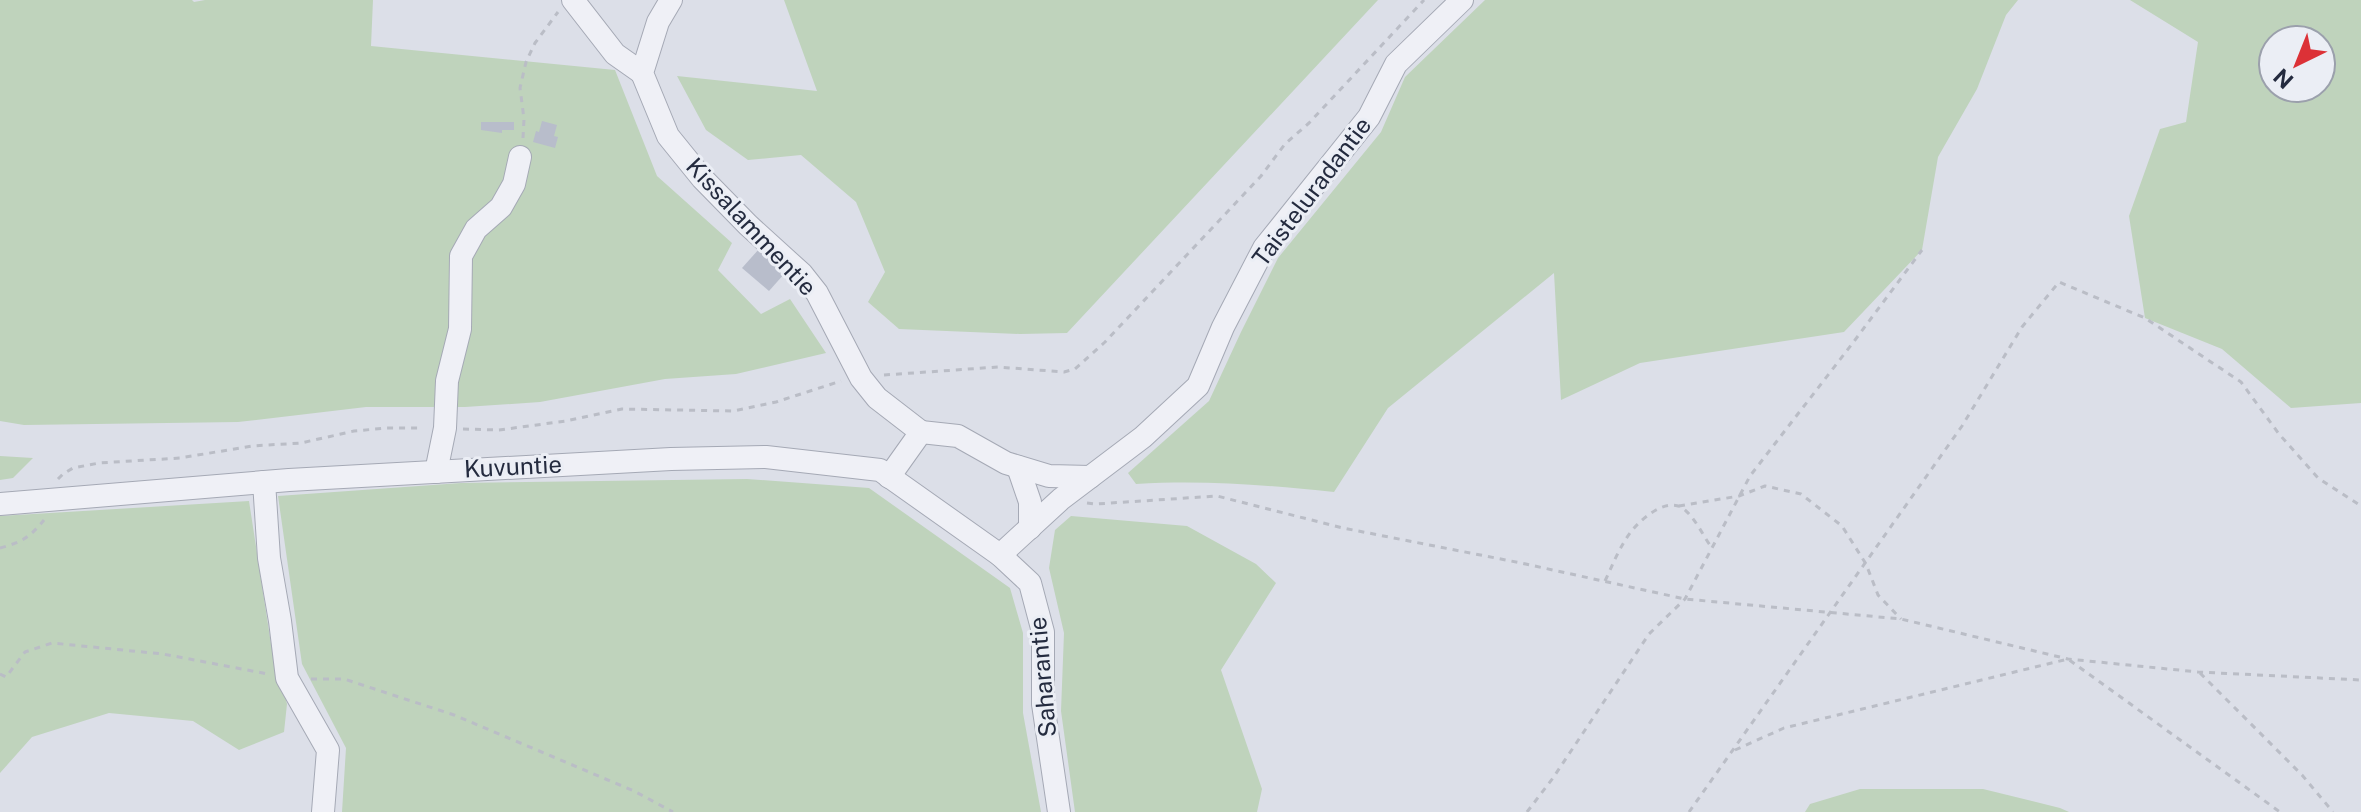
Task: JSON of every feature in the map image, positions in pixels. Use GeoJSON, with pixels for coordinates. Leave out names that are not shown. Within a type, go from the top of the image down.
{"type":"FeatureCollection","features":[{"type":"Feature","properties":{"kind":"street"},"geometry":{"type":"LineString","coordinates":[[566,4],[615,54],[642,73],[658,22],[671,0]]}},
{"type":"Feature","properties":{"kind":"street","name":"Taisteluradantie"},"geometry":{"type":"LineString","coordinates":[[1000,555],[1061,499],[1143,437],[1198,386],[1223,327],[1264,248],[1369,117],[1396,64],[1462,0]]}},
{"type":"Feature","properties":{"kind":"street","name":"Kissalammentie"},"geometry":{"type":"LineString","coordinates":[[642,73],[668,136],[702,178],[802,274],[817,293],[861,378],[877,398],[921,432]]}},
{"type":"Feature","properties":{"kind":"street"},"geometry":{"type":"LineString","coordinates":[[436,472],[445,428],[447,381],[460,329],[461,256],[476,229],[501,207],[514,184],[520,157]]}},
{"type":"Feature","properties":{"kind":"street"},"geometry":{"type":"LineString","coordinates":[[889,477],[921,432],[958,436],[1006,463],[1049,476],[1090,477]]}},
{"type":"Feature","properties":{"kind":"street","name":"Kuvuntie"},"geometry":{"type":"LineString","coordinates":[[0,504],[264,482],[671,459],[766,457],[880,470],[1000,555]]}},
{"type":"Feature","properties":{"kind":"street"},"geometry":{"type":"LineString","coordinates":[[1018,467],[1030,502],[1030,528]]}},
{"type":"Feature","properties":{"kind":"street"},"geometry":{"type":"LineString","coordinates":[[264,482],[269,558],[287,678],[328,750],[323,812]]}},
{"type":"Feature","properties":{"kind":"street","name":"Saharantie"},"geometry":{"type":"LineString","coordinates":[[1000,555],[1030,583],[1043,632],[1043,704],[1059,812]]}},
{"type":"Feature","properties":{"kind":"path"},"geometry":{"type":"LineString","coordinates":[[73,468],[301,443],[354,431],[387,428],[499,430],[566,421],[622,409],[733,411],[861,378],[998,367],[1064,372],[1075,369],[1105,342],[1261,176],[1285,144],[1309,123],[1424,0]]}},
{"type":"Feature","properties":{"kind":"path"},"geometry":{"type":"LineString","coordinates":[[520,157],[524,119],[520,88],[526,62],[535,43],[566,4]]}},
{"type":"Feature","properties":{"kind":"path"},"geometry":{"type":"LineString","coordinates":[[1527,812],[1649,634],[1685,599],[1750,476],[1922,250]]}},
{"type":"Feature","properties":{"kind":"path"},"geometry":{"type":"LineString","coordinates":[[1689,812],[1962,426],[2022,327],[2059,282],[2145,318],[2241,382],[2279,434],[2318,478],[2361,506]]}},
{"type":"Feature","properties":{"kind":"path"},"geometry":{"type":"LineString","coordinates":[[1605,581],[1625,539],[1641,519],[1665,505],[1679,506],[1739,496],[1765,486],[1801,494],[1842,526],[1866,564],[1878,595],[1901,619]]}},
{"type":"Feature","properties":{"kind":"path"},"geometry":{"type":"LineString","coordinates":[[1061,499],[1096,504],[1217,496],[1343,528],[1685,599],[1901,619],[2068,659],[2198,672],[2361,680]]}},
{"type":"Feature","properties":{"kind":"path"},"geometry":{"type":"LineString","coordinates":[[1679,506],[1712,548]]}},
{"type":"Feature","properties":{"kind":"path"},"geometry":{"type":"LineString","coordinates":[[0,674],[6,677],[25,652],[52,643],[163,654],[287,678],[344,679],[454,715],[634,791],[673,812]]}},
{"type":"Feature","properties":{"kind":"path"},"geometry":{"type":"LineString","coordinates":[[1731,751],[1784,728],[2068,659],[2280,812]]}},
{"type":"Feature","properties":{"kind":"path"},"geometry":{"type":"LineString","coordinates":[[2198,672],[2302,775],[2333,812]]}},
{"type":"Feature","properties":{"kind":"green space"},"geometry":{"type":"Polygon","coordinates":[[[0,0],[373,0],[371,46],[615,70],[657,176],[732,243],[718,270],[761,314],[790,299],[826,353],[736,374],[665,379],[540,402],[465,407],[366,407],[238,422],[24,425],[0,421],[0,0]]]}},
{"type":"Feature","properties":{"kind":"green space"},"geometry":{"type":"Polygon","coordinates":[[[784,0],[1378,0],[1067,333],[1020,334],[899,329],[868,302],[885,272],[856,202],[801,155],[748,160],[706,130],[677,76],[817,91],[784,0]]]}},
{"type":"Feature","properties":{"kind":"green space"},"geometry":{"type":"Polygon","coordinates":[[[1485,0],[2018,0],[2006,15],[1977,89],[1938,157],[1922,250],[1844,332],[1640,363],[1561,400],[1554,273],[1388,408],[1334,492],[1235,484],[1136,484],[1128,473],[1209,401],[1278,258],[1381,132],[1405,77],[1485,0]]]}},
{"type":"Feature","properties":{"kind":"green space"},"geometry":{"type":"Polygon","coordinates":[[[2130,0],[2361,0],[2361,403],[2291,408],[2222,349],[2145,318],[2129,216],[2160,129],[2186,122],[2198,42],[2130,0]]]}},
{"type":"Feature","properties":{"kind":"green space"},"geometry":{"type":"Polygon","coordinates":[[[0,456],[33,458],[13,478],[0,480],[0,456]]]}},
{"type":"Feature","properties":{"kind":"green space"},"geometry":{"type":"Polygon","coordinates":[[[747,479],[869,488],[1010,588],[1023,633],[1023,713],[1041,812],[342,812],[346,748],[302,664],[278,496],[461,483],[747,479]]]}},
{"type":"Feature","properties":{"kind":"green space"},"geometry":{"type":"Polygon","coordinates":[[[249,501],[271,644],[287,704],[284,732],[239,750],[193,721],[109,713],[32,737],[0,773],[0,516],[249,501]]]}},
{"type":"Feature","properties":{"kind":"green space"},"geometry":{"type":"Polygon","coordinates":[[[1071,516],[1187,526],[1256,564],[1276,583],[1221,670],[1262,789],[1257,812],[1075,812],[1061,711],[1064,633],[1049,568],[1055,530],[1071,516]]]}},
{"type":"Feature","properties":{"kind":"green space"},"geometry":{"type":"Polygon","coordinates":[[[1860,789],[1983,789],[2069,812],[1805,812],[1810,804],[1860,789]]]}},
{"type":"Feature","properties":{"kind":"building"},"geometry":{"type":"Polygon","coordinates":[[[542,121],[557,125],[555,148],[533,142],[542,121]]]}},
{"type":"Feature","properties":{"kind":"building"},"geometry":{"type":"Polygon","coordinates":[[[481,122],[514,122],[514,130],[502,130],[502,133],[481,130],[481,122]]]}},
{"type":"Feature","properties":{"kind":"building"},"geometry":{"type":"Polygon","coordinates":[[[759,249],[785,273],[769,291],[742,268],[759,249]]]}}]}
